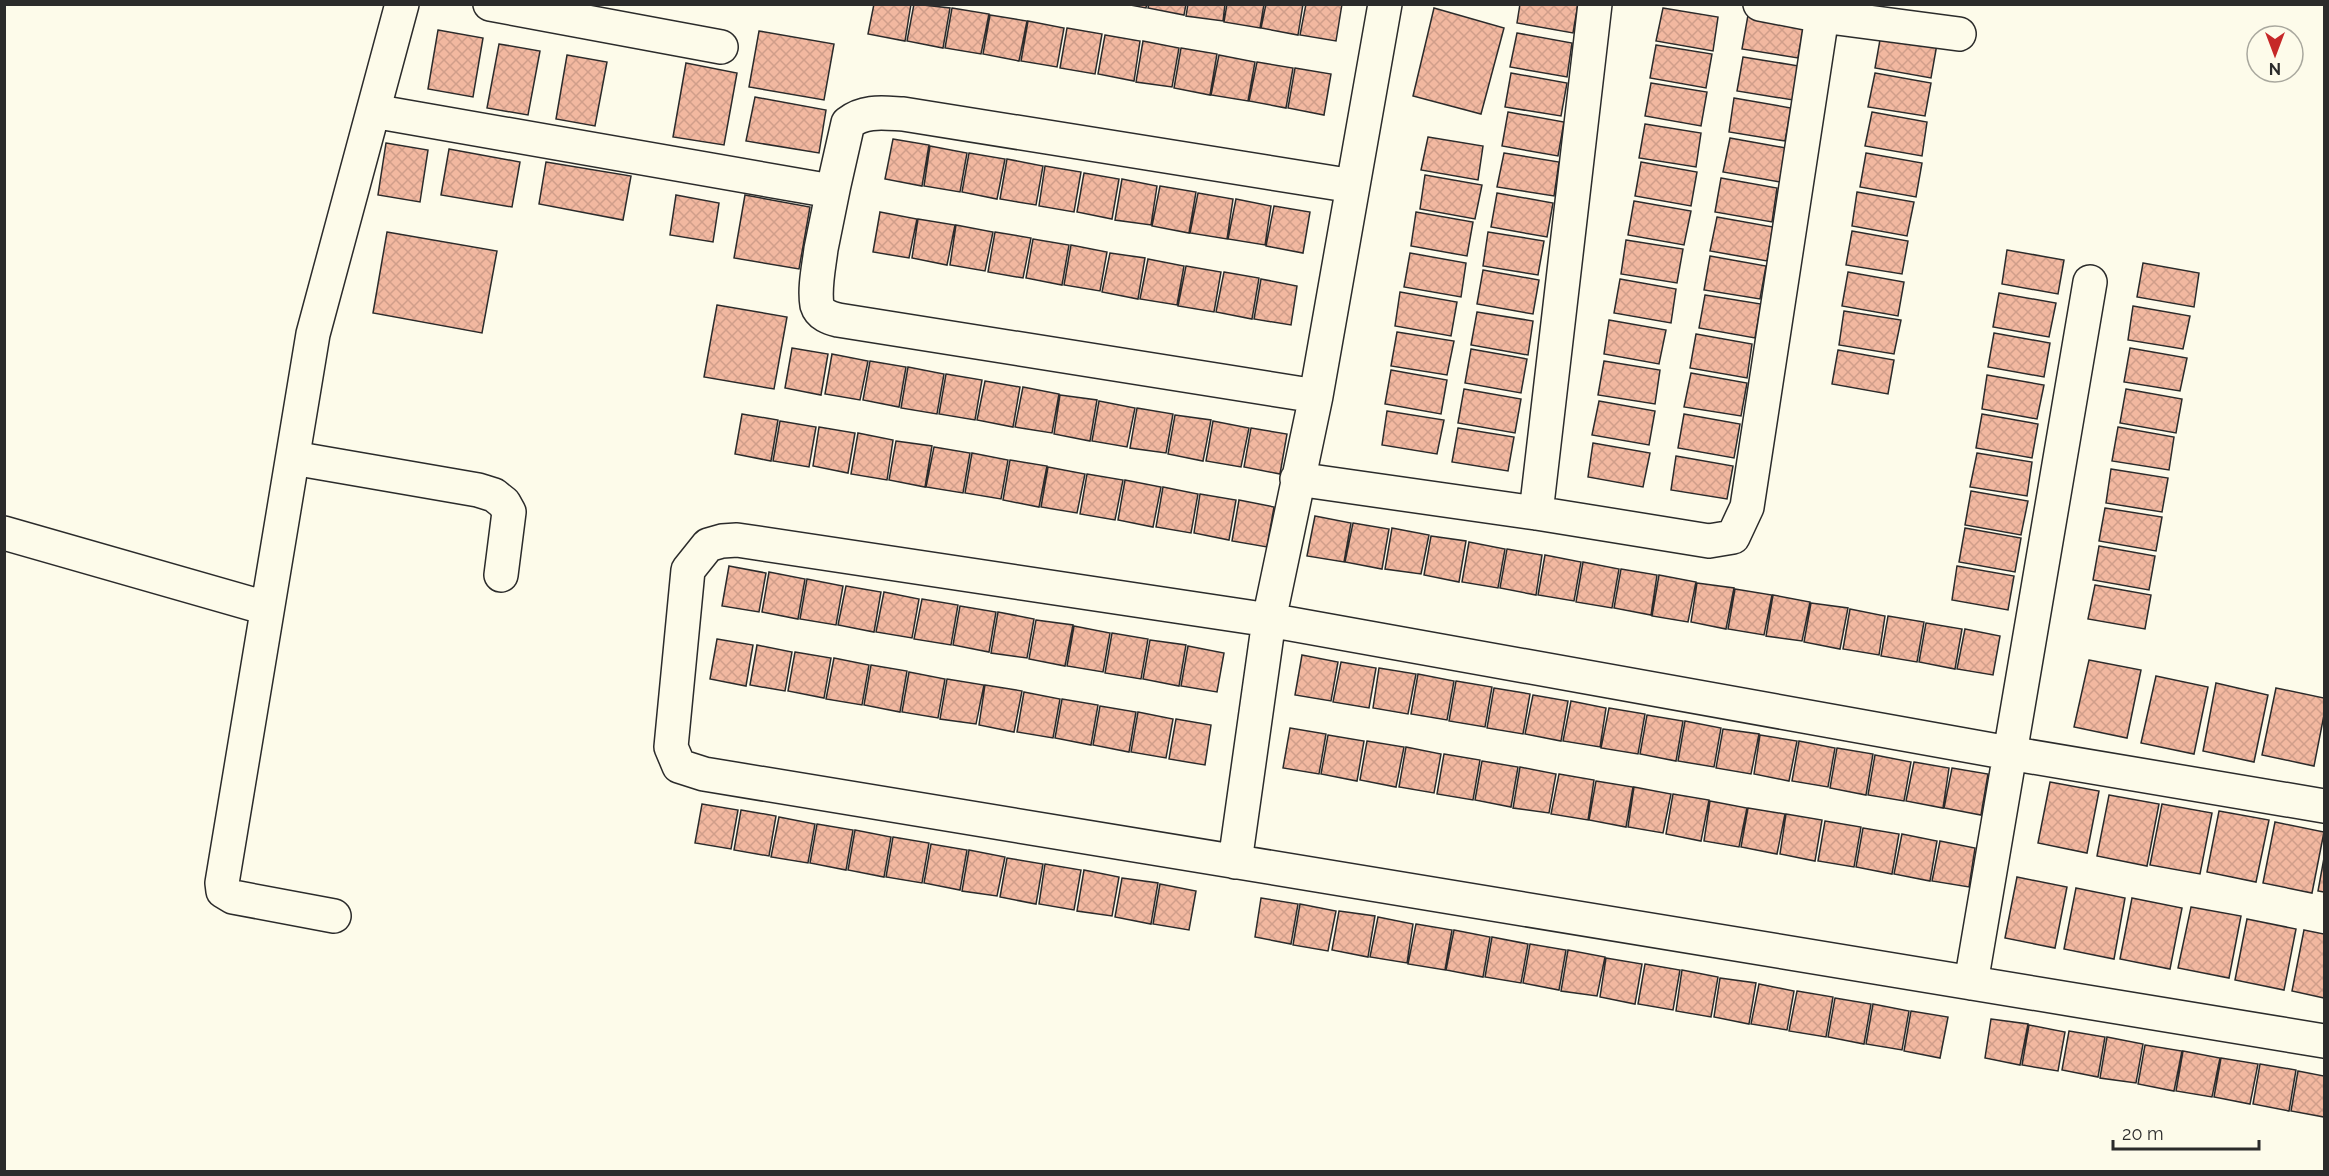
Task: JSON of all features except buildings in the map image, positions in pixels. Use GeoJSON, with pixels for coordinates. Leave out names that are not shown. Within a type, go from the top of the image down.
{"type":"FeatureCollection","features":[{"type":"Feature","properties":{"kind":"street"},"geometry":{"type":"LineString","coordinates":[[334,916],[233,897],[223,891],[222,883],[313,334],[402,4]]}},
{"type":"Feature","properties":{"kind":"street"},"geometry":{"type":"LineString","coordinates":[[490,4],[721,47]]}},
{"type":"Feature","properties":{"kind":"street"},"geometry":{"type":"LineString","coordinates":[[1235,862],[1269,620],[1316,396],[1385,4]]}},
{"type":"Feature","properties":{"kind":"street"},"geometry":{"type":"LineString","coordinates":[[1536,513],[1595,4]]}},
{"type":"Feature","properties":{"kind":"street"},"geometry":{"type":"LineString","coordinates":[[1760,4],[1822,16],[1959,34]]}},
{"type":"Feature","properties":{"kind":"street"},"geometry":{"type":"LineString","coordinates":[[1297,479],[1536,513],[1709,541],[1733,537],[1747,507],[1822,16]]}},
{"type":"Feature","properties":{"kind":"street"},"geometry":{"type":"LineString","coordinates":[[373,111],[831,191]]}},
{"type":"Feature","properties":{"kind":"street"},"geometry":{"type":"LineString","coordinates":[[1316,396],[829,317],[822,313],[818,306],[818,284],[831,191],[848,123],[865,113],[879,112],[1353,186]]}},
{"type":"Feature","properties":{"kind":"street"},"geometry":{"type":"LineString","coordinates":[[1971,982],[2090,282]]}},
{"type":"Feature","properties":{"kind":"street"},"geometry":{"type":"LineString","coordinates":[[293,458],[423,479],[494,495],[504,503],[509,512],[501,575]]}},
{"type":"Feature","properties":{"kind":"street"},"geometry":{"type":"LineString","coordinates":[[4,532],[266,608]]}},
{"type":"Feature","properties":{"kind":"street"},"geometry":{"type":"LineString","coordinates":[[2325,806],[2009,753],[1269,620],[737,540],[708,545],[688,570],[670,747],[679,766],[704,774],[2325,1041]]}}]}
